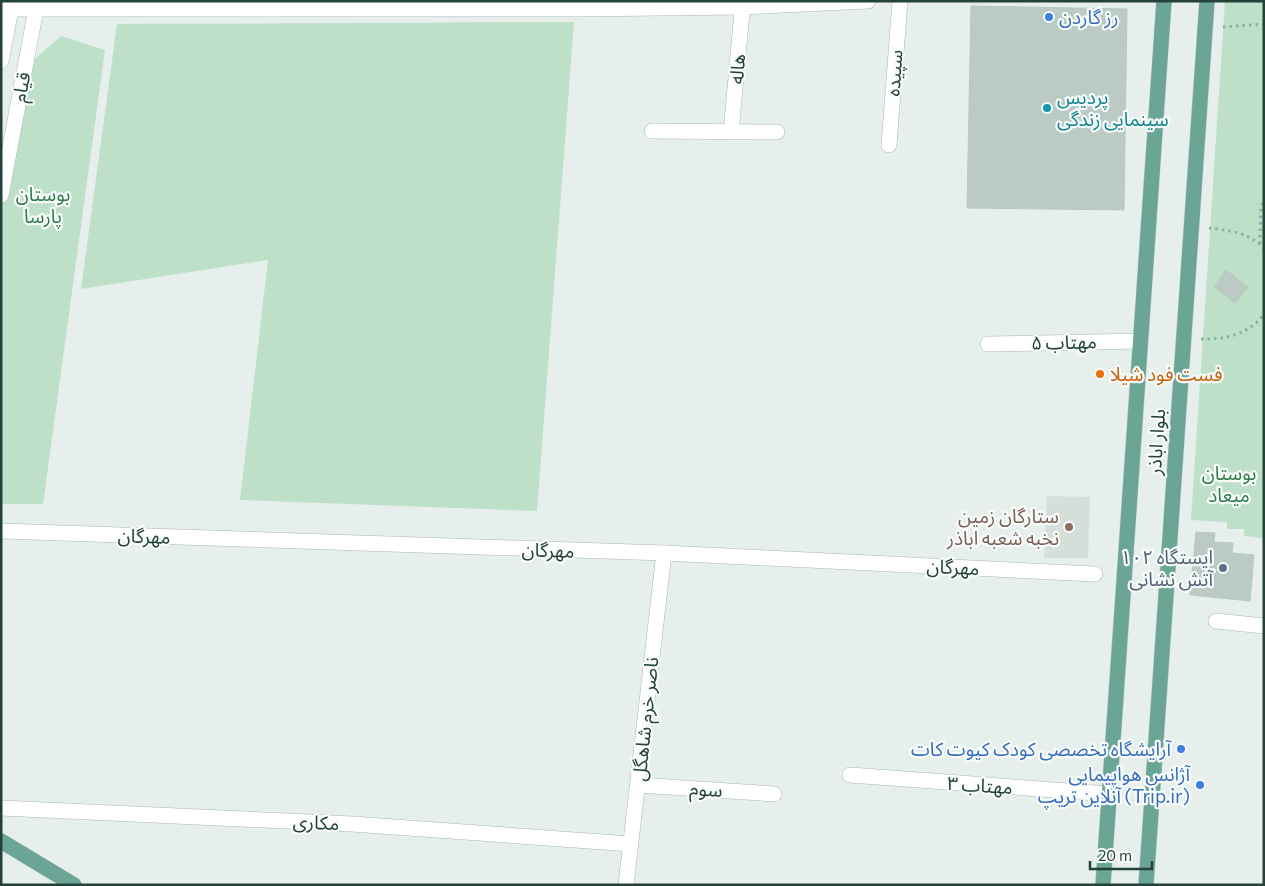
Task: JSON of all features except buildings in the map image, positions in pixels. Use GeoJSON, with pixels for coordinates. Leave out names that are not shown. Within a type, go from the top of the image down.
{"type":"FeatureCollection","features":[{"type":"Feature","properties":{"kind":"main road","name":"بلوار اباذر"},"geometry":{"type":"LineString","coordinates":[[1103,885],[1164,1]]}},
{"type":"Feature","properties":{"kind":"main road","name":"بلوار اباذر"},"geometry":{"type":"LineString","coordinates":[[1146,885],[1207,1]]}},
{"type":"Feature","properties":{"kind":"main road"},"geometry":{"type":"LineString","coordinates":[[1,841],[74,885]]}},
{"type":"Feature","properties":{"kind":"street"},"geometry":{"type":"LineString","coordinates":[[6,9],[742,4],[868,1]]}},
{"type":"Feature","properties":{"kind":"street","name":"سپیده"},"geometry":{"type":"LineString","coordinates":[[889,145],[900,1]]}},
{"type":"Feature","properties":{"kind":"street","name":"هاله"},"geometry":{"type":"LineString","coordinates":[[731,132],[742,4]]}},
{"type":"Feature","properties":{"kind":"street","name":"قیام"},"geometry":{"type":"LineString","coordinates":[[1,61],[6,9]]}},
{"type":"Feature","properties":{"kind":"street","name":"قیام"},"geometry":{"type":"LineString","coordinates":[[1,195],[36,9]]}},
{"type":"Feature","properties":{"kind":"street"},"geometry":{"type":"LineString","coordinates":[[652,131],[777,132]]}},
{"type":"Feature","properties":{"kind":"street","name":"مهتاب ۵"},"geometry":{"type":"LineString","coordinates":[[988,344],[1140,341]]}},
{"type":"Feature","properties":{"kind":"street","name":"مهرگان"},"geometry":{"type":"LineString","coordinates":[[1,531],[664,553],[1095,574]]}},
{"type":"Feature","properties":{"kind":"street","name":"ناصر خرم شاهگل"},"geometry":{"type":"LineString","coordinates":[[626,885],[664,553]]}},
{"type":"Feature","properties":{"kind":"street"},"geometry":{"type":"LineString","coordinates":[[1216,621],[1264,626]]}},
{"type":"Feature","properties":{"kind":"street","name":"مهتاب ۳"},"geometry":{"type":"LineString","coordinates":[[850,776],[1110,794]]}},
{"type":"Feature","properties":{"kind":"street","name":"سوم"},"geometry":{"type":"LineString","coordinates":[[638,785],[774,794]]}},
{"type":"Feature","properties":{"kind":"street","name":"مکاری"},"geometry":{"type":"LineString","coordinates":[[1,808],[352,824],[631,844]]}},
{"type":"Feature","properties":{"kind":"path"},"geometry":{"type":"LineString","coordinates":[[1223,28],[1264,24]]}},
{"type":"Feature","properties":{"kind":"path"},"geometry":{"type":"LineString","coordinates":[[1260,244],[1261,207],[1264,201]]}},
{"type":"Feature","properties":{"kind":"path"},"geometry":{"type":"LineString","coordinates":[[1209,228],[1234,231],[1260,244],[1264,249]]}},
{"type":"Feature","properties":{"kind":"path"},"geometry":{"type":"LineString","coordinates":[[1201,339],[1214,340],[1238,334],[1258,322],[1264,314]]}},
{"type":"Feature","properties":{"kind":"shaded area"},"geometry":{"type":"Polygon","coordinates":[[[1047,496],[1090,497],[1088,558],[1044,558],[1047,496]]]}},
{"type":"Feature","properties":{"kind":"green space","name":"بوستان میعاد"},"geometry":{"type":"Polygon","coordinates":[[[1225,1],[1264,1],[1264,538],[1244,536],[1244,529],[1227,529],[1227,522],[1191,520],[1225,1]]]}},
{"type":"Feature","properties":{"kind":"green space"},"geometry":{"type":"Polygon","coordinates":[[[574,22],[537,511],[240,500],[268,260],[81,289],[117,24],[574,22]]]}},
{"type":"Feature","properties":{"kind":"green space","name":"بوستان پارسا"},"geometry":{"type":"Polygon","coordinates":[[[61,36],[105,50],[43,504],[1,504],[1,207],[28,65],[61,36]]]}},
{"type":"Feature","properties":{"kind":"place","name":"رز گاردن"},"geometry":{"type":"Point","coordinates":[1049,17]}},
{"type":"Feature","properties":{"kind":"place","name":"پردیس سینمایی زندگی"},"geometry":{"type":"Point","coordinates":[1047,108]}},
{"type":"Feature","properties":{"kind":"place","name":"فست فود شیلا"},"geometry":{"type":"Point","coordinates":[1100,374]}},
{"type":"Feature","properties":{"kind":"place","name":"ستارگان زمین نخبه شعبه اباذر"},"geometry":{"type":"Point","coordinates":[1069,527]}},
{"type":"Feature","properties":{"kind":"place","name":"ایستگاه ۱۰۲ آتش نشانی"},"geometry":{"type":"Point","coordinates":[1223,568]}},
{"type":"Feature","properties":{"kind":"place","name":"آرایشگاه تخصصی کودک کیوت کات"},"geometry":{"type":"Point","coordinates":[1181,749]}},
{"type":"Feature","properties":{"kind":"place","name":"آژانس هواپیمایی آنلاین تریپ (Trip.ir)"},"geometry":{"type":"Point","coordinates":[1200,785]}}]}
